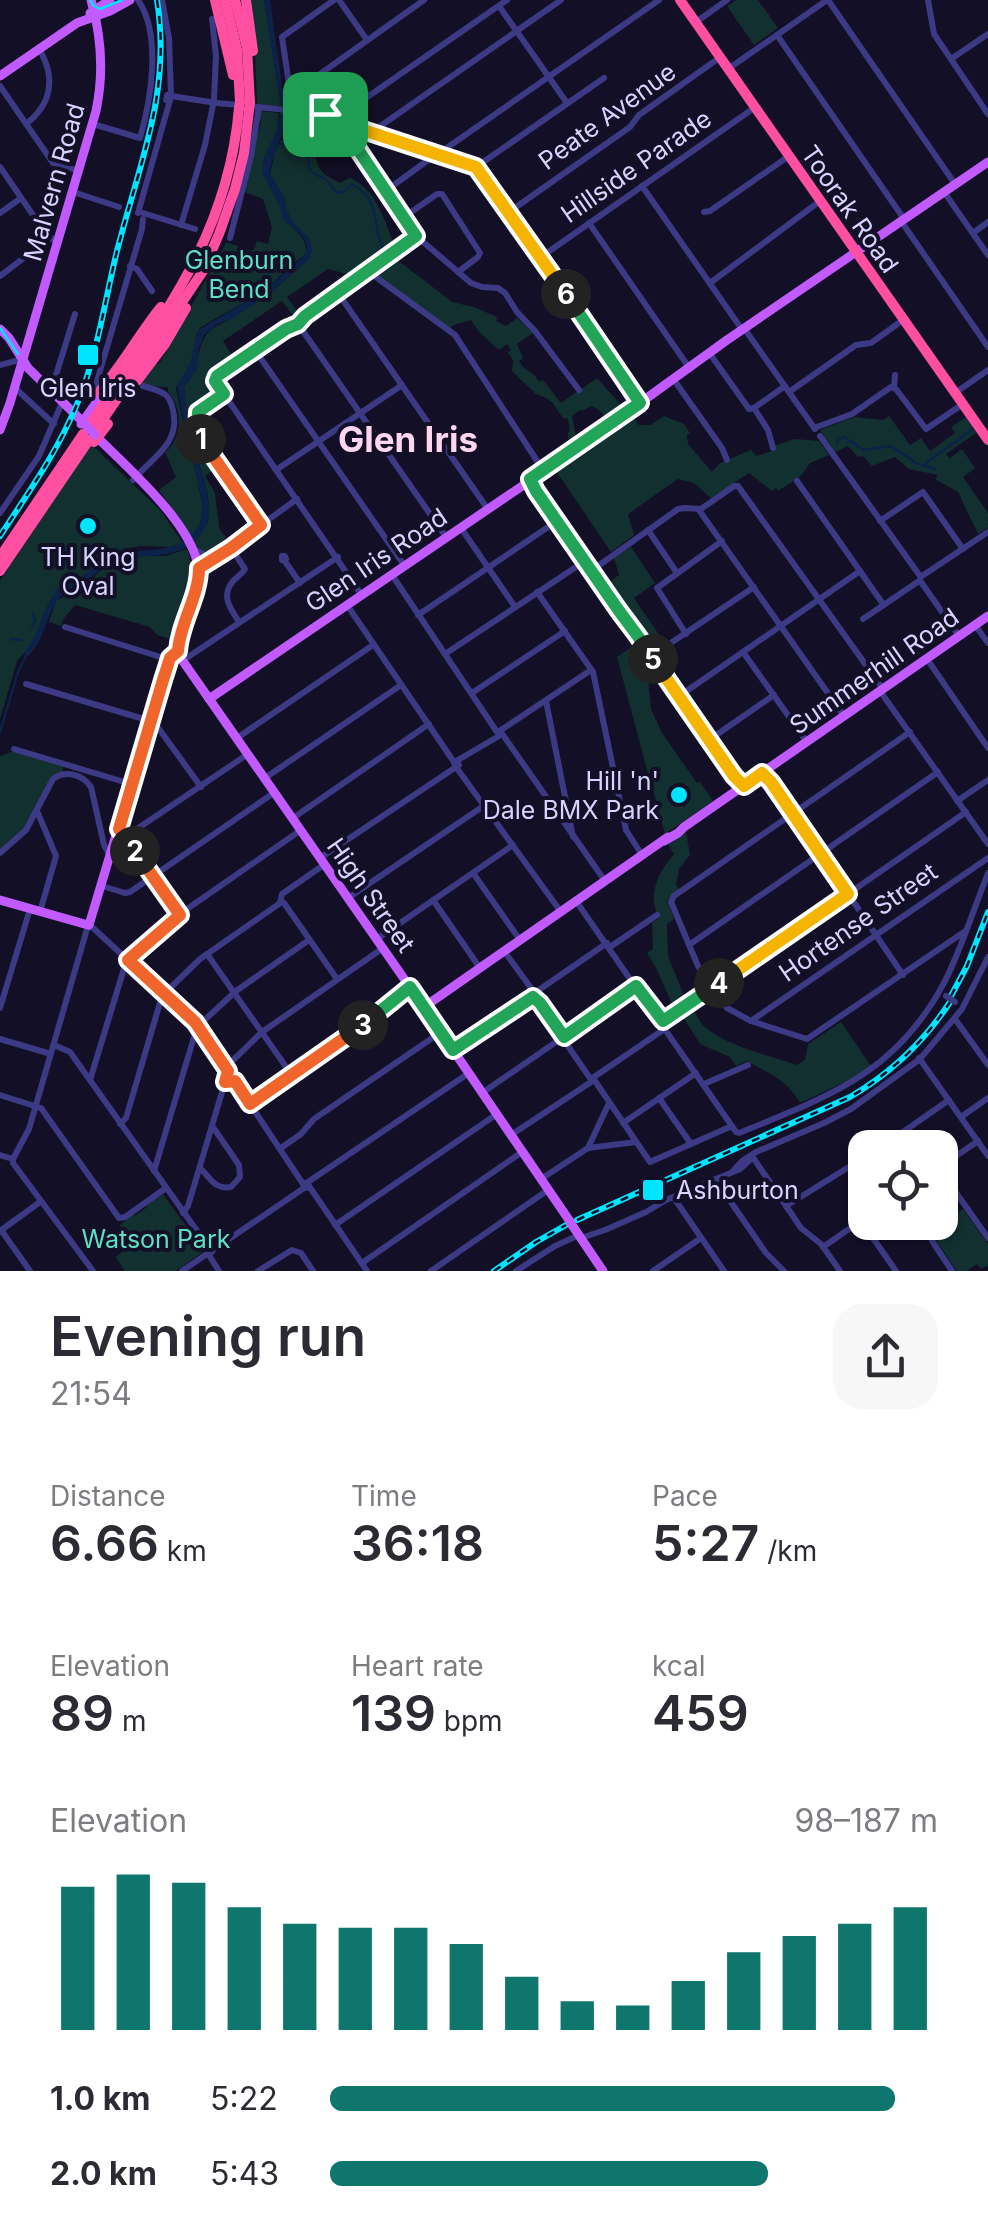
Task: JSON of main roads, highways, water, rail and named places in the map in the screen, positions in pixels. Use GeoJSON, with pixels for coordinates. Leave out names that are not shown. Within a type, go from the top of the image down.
{"type":"FeatureCollection","features":[{"type":"Feature","properties":{"kind":"highway"},"geometry":{"type":"LineString","coordinates":[[215,0],[234,83],[246,104]]}},
{"type":"Feature","properties":{"kind":"highway"},"geometry":{"type":"LineString","coordinates":[[0,557],[87,431],[169,338],[196,290],[219,234],[244,153],[246,104],[225,0]]}},
{"type":"Feature","properties":{"kind":"highway"},"geometry":{"type":"LineString","coordinates":[[236,0],[247,48],[250,86]]}},
{"type":"Feature","properties":{"kind":"highway"},"geometry":{"type":"LineString","coordinates":[[0,571],[182,285],[206,240],[222,199],[250,86],[254,59],[246,0]]}},
{"type":"Feature","properties":{"kind":"highway","name":"Toorak Road"},"geometry":{"type":"LineString","coordinates":[[680,0],[988,440]]}},
{"type":"Feature","properties":{"kind":"highway"},"geometry":{"type":"LineString","coordinates":[[97,395],[103,376],[182,285]]}},
{"type":"Feature","properties":{"kind":"main road"},"geometry":{"type":"LineString","coordinates":[[0,76],[94,9],[130,0]]}},
{"type":"Feature","properties":{"kind":"main road"},"geometry":{"type":"LineString","coordinates":[[98,30],[110,6]]}},
{"type":"Feature","properties":{"kind":"main road","name":"Malvern Road"},"geometry":{"type":"LineString","coordinates":[[0,430],[93,124],[102,75],[94,9]]}},
{"type":"Feature","properties":{"kind":"main road","name":"Glen Iris Road"},"geometry":{"type":"LineString","coordinates":[[209,699],[392,577],[988,162]]}},
{"type":"Feature","properties":{"kind":"main road"},"geometry":{"type":"LineString","coordinates":[[0,900],[89,928],[111,856],[125,835],[132,784],[170,660],[180,656],[178,642],[198,583],[199,566],[164,504],[20,361]]}},
{"type":"Feature","properties":{"kind":"main road"},"geometry":{"type":"LineString","coordinates":[[52,392],[60,415],[87,431]]}},
{"type":"Feature","properties":{"kind":"main road"},"geometry":{"type":"LineString","coordinates":[[87,431],[97,395]]}},
{"type":"Feature","properties":{"kind":"main road","name":"Summerhill Road"},"geometry":{"type":"LineString","coordinates":[[424,1007],[558,910],[882,690],[958,632],[988,616]]}},
{"type":"Feature","properties":{"kind":"main road","name":"High Street"},"geometry":{"type":"LineString","coordinates":[[180,656],[603,1271]]}},
{"type":"Feature","properties":{"kind":"water"},"geometry":{"type":"Polygon","coordinates":[[[264,0],[270,0],[286,114],[270,174],[293,223],[309,238],[312,248],[310,258],[268,295],[204,335],[197,369],[184,387],[191,436],[209,502],[208,522],[194,543],[191,537],[200,524],[203,507],[177,384],[189,365],[198,330],[266,290],[306,254],[303,237],[282,218],[262,172],[277,131],[281,106],[264,0]]]}},
{"type":"Feature","properties":{"kind":"waterway"},"geometry":{"type":"LineString","coordinates":[[281,144],[301,145],[309,153],[311,172],[337,192],[343,193],[352,184],[362,191],[373,207],[386,253]]}},
{"type":"Feature","properties":{"kind":"waterway"},"geometry":{"type":"LineString","coordinates":[[926,463],[973,429]]}},
{"type":"Feature","properties":{"kind":"waterway"},"geometry":{"type":"LineString","coordinates":[[837,444],[844,437],[864,450],[891,446],[916,463],[934,469]]}},
{"type":"Feature","properties":{"kind":"waterway"},"geometry":{"type":"LineString","coordinates":[[28,652],[56,597],[104,562],[125,555],[164,552],[191,541]]}},
{"type":"Feature","properties":{"kind":"waterway"},"geometry":{"type":"LineString","coordinates":[[56,589],[60,593]]}},
{"type":"Feature","properties":{"kind":"waterway"},"geometry":{"type":"LineString","coordinates":[[32,627],[33,614]]}},
{"type":"Feature","properties":{"kind":"waterway"},"geometry":{"type":"LineString","coordinates":[[11,639],[21,640]]}},
{"type":"Feature","properties":{"kind":"waterway"},"geometry":{"type":"LineString","coordinates":[[0,732],[28,652]]}},
{"type":"Feature","properties":{"kind":"tram line"},"geometry":{"type":"LineString","coordinates":[[90,0],[100,9],[122,0]]}},
{"type":"Feature","properties":{"kind":"tram line"},"geometry":{"type":"LineString","coordinates":[[0,328],[18,354]]}},
{"type":"Feature","properties":{"kind":"railway"},"geometry":{"type":"LineString","coordinates":[[0,536],[61,438],[90,368],[156,99],[160,67],[157,0]]}},
{"type":"Feature","properties":{"kind":"railway"},"geometry":{"type":"LineString","coordinates":[[951,996],[988,912]]}},
{"type":"Feature","properties":{"kind":"railway"},"geometry":{"type":"LineString","coordinates":[[577,1220],[850,1097],[906,1056],[950,1002]]}},
{"type":"Feature","properties":{"kind":"railway"},"geometry":{"type":"LineString","coordinates":[[494,1271],[566,1225]]}},
{"type":"Feature","properties":{"kind":"place","name":"Glen Iris"},"geometry":{"type":"Point","coordinates":[88,355]}},
{"type":"Feature","properties":{"kind":"place","name":"TH King Oval"},"geometry":{"type":"Point","coordinates":[88,526]}},
{"type":"Feature","properties":{"kind":"place","name":"Hill 'n' Dale BMX Park"},"geometry":{"type":"Point","coordinates":[679,795]}},
{"type":"Feature","properties":{"kind":"place","name":"Ashburton"},"geometry":{"type":"Point","coordinates":[653,1190]}},
{"type":"Feature","properties":{"kind":"district","name":"Glen Iris"},"geometry":{"type":"Point","coordinates":[408,440]}},
{"type":"Feature","properties":{"kind":"park label","name":"Glenburn Bend"},"geometry":{"type":"Point","coordinates":[239,274]}},
{"type":"Feature","properties":{"kind":"park label","name":"Watson Park"},"geometry":{"type":"Point","coordinates":[156,1239]}}]}
